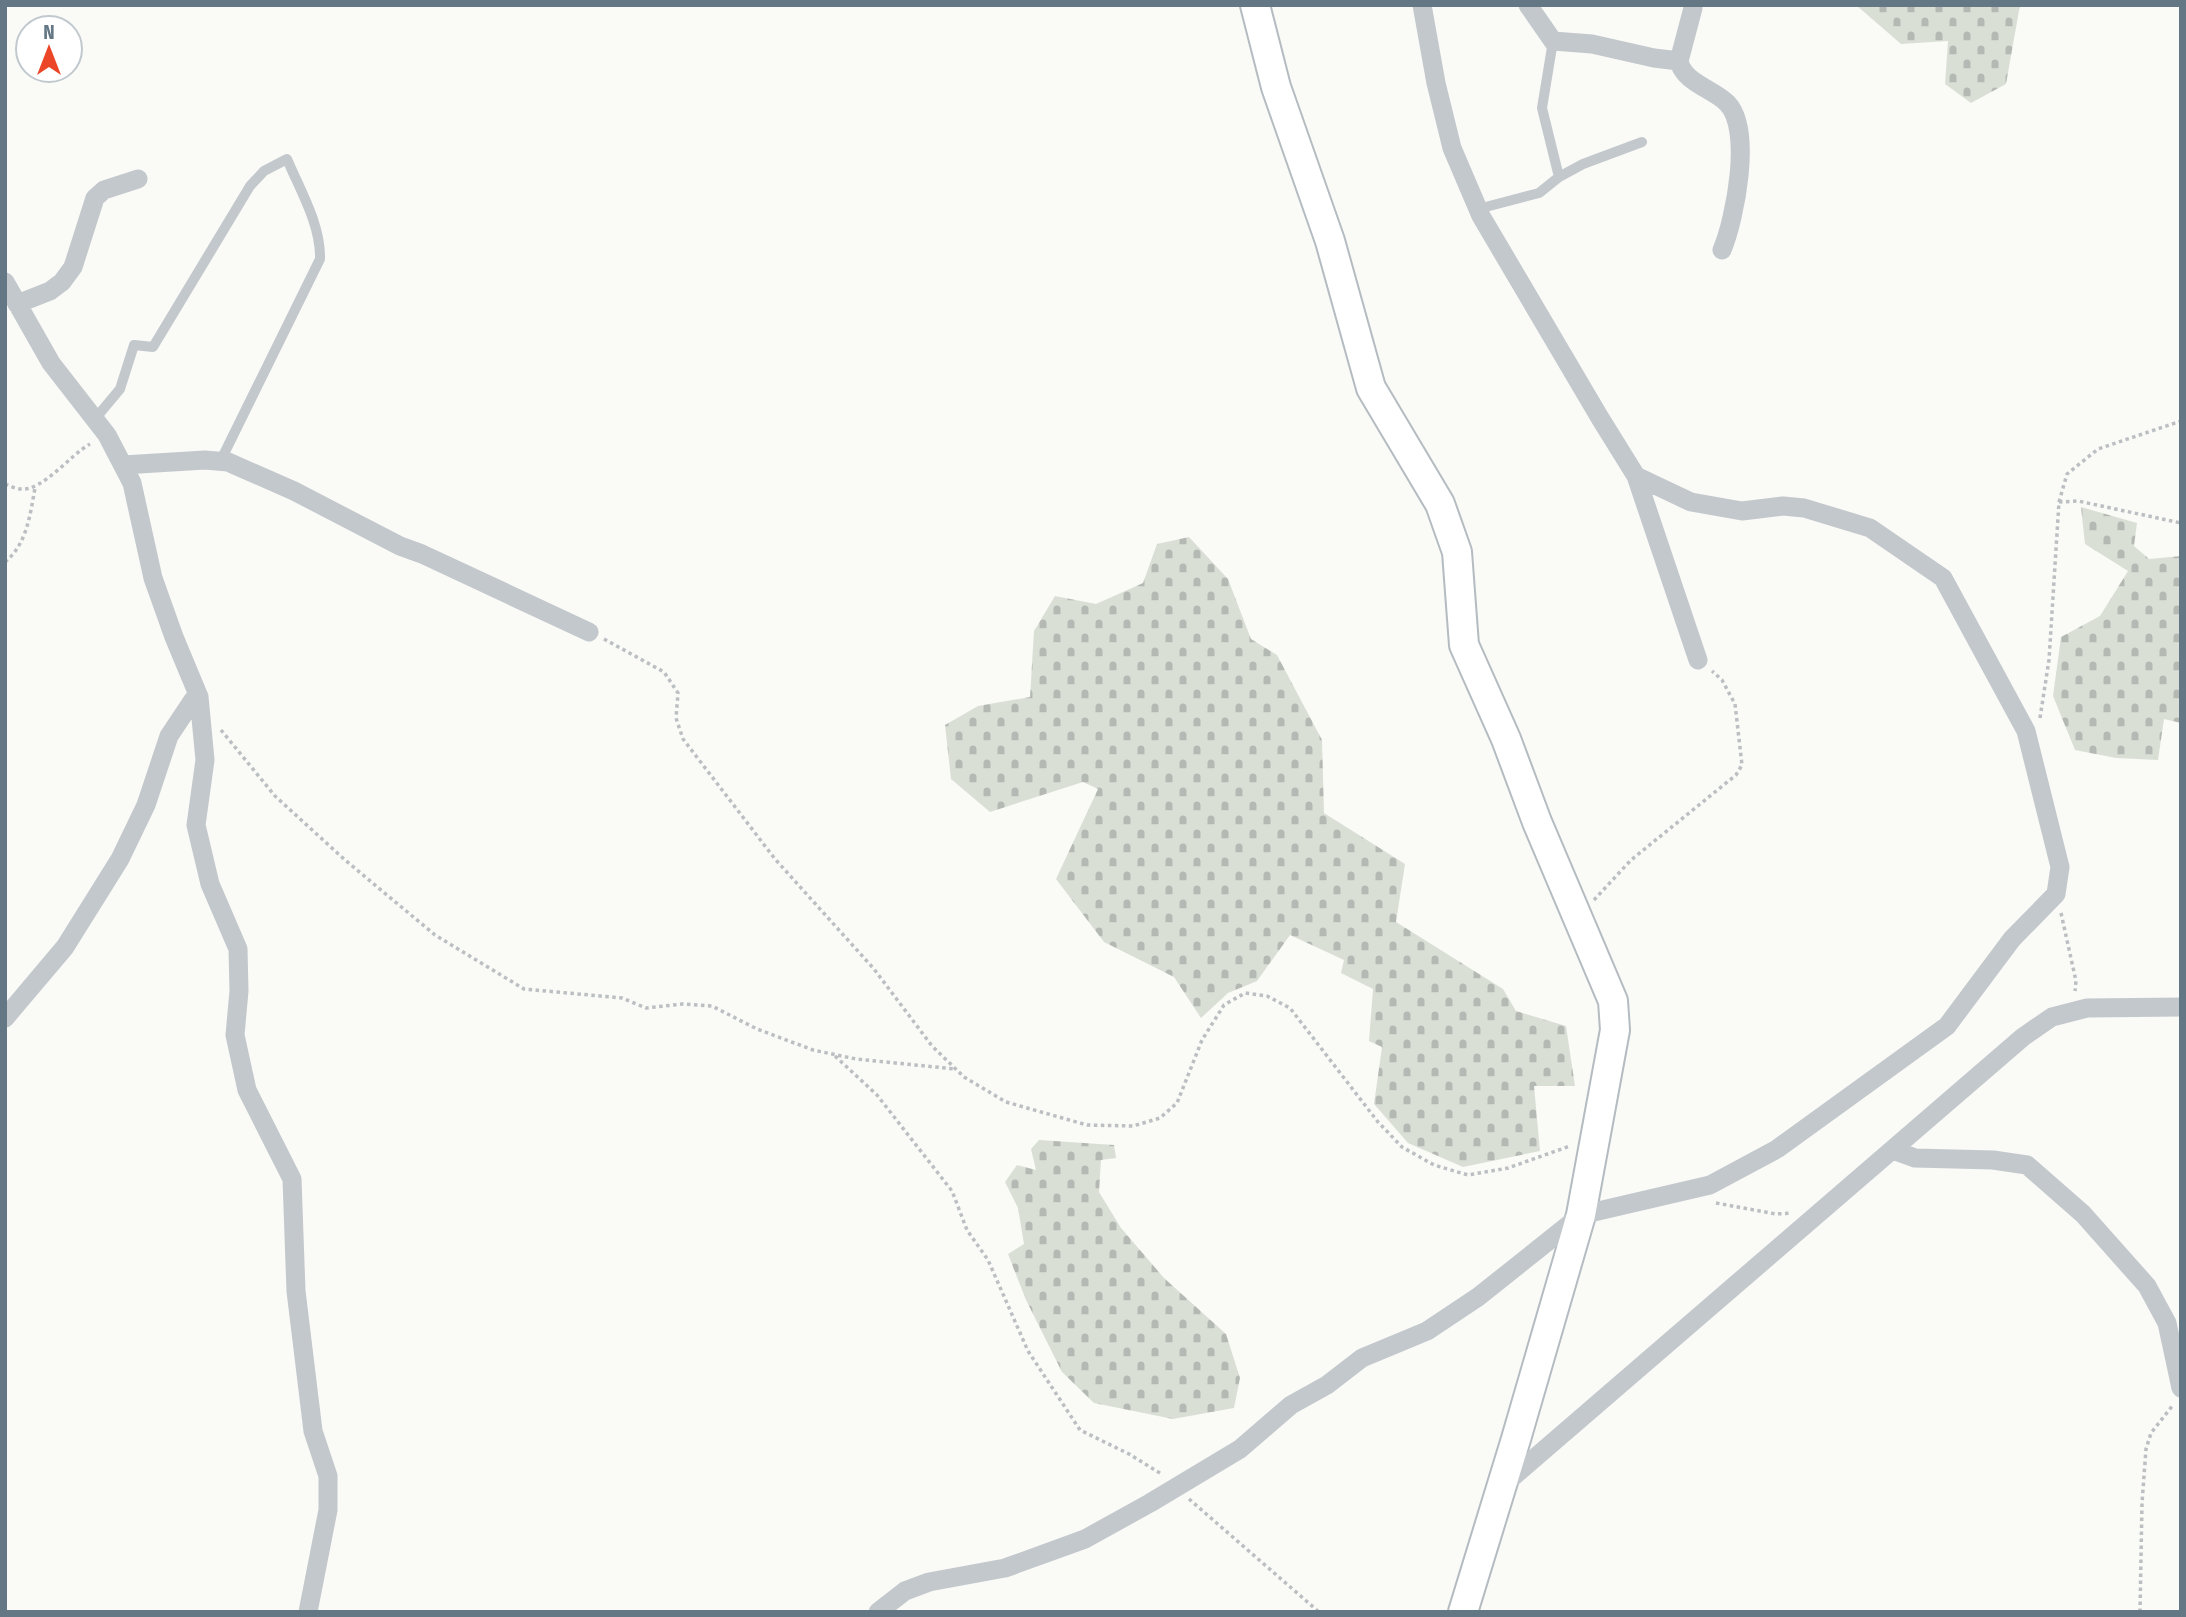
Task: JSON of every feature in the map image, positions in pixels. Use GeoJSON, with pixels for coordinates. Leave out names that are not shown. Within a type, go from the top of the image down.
{"type":"FeatureCollection","features":[{"type":"Feature","properties":{"kind":"street"},"geometry":{"type":"LineString","coordinates":[[1255,5],[1276,87],[1330,241],[1371,388],[1440,504],[1457,552],[1464,645],[1506,739],[1537,822],[1613,1001],[1615,1030],[1581,1215],[1463,1612]]}},
{"type":"Feature","properties":{"kind":"street"},"geometry":{"type":"LineString","coordinates":[[1422,5],[1436,83],[1452,148],[1478,209],[1636,476],[1698,660]]}},
{"type":"Feature","properties":{"kind":"street"},"geometry":{"type":"LineString","coordinates":[[1528,5],[1553,41],[1592,44],[1679,61]]}},
{"type":"Feature","properties":{"kind":"street"},"geometry":{"type":"LineString","coordinates":[[1693,8],[1679,61],[1681,68],[1697,83],[1726,102],[1734,113],[1739,129],[1740,177],[1730,232],[1721,250]]}},
{"type":"Feature","properties":{"kind":"street"},"geometry":{"type":"LineString","coordinates":[[18,304],[50,291],[62,282],[73,267],[95,198],[104,190],[138,179]]}},
{"type":"Feature","properties":{"kind":"street"},"geometry":{"type":"LineString","coordinates":[[5,282],[51,363],[107,435],[132,484],[153,578],[199,700],[205,760],[196,825],[210,884],[238,949],[239,991],[235,1035],[247,1090],[292,1180],[296,1291],[308,1393],[313,1431],[328,1476],[328,1510],[307,1612]]}},
{"type":"Feature","properties":{"kind":"street"},"geometry":{"type":"LineString","coordinates":[[122,465],[205,460],[228,462],[293,491],[400,546],[589,632]]}},
{"type":"Feature","properties":{"kind":"street"},"geometry":{"type":"LineString","coordinates":[[878,1612],[905,1591],[929,1582],[1005,1568],[1085,1539],[1240,1449],[1291,1405],[1327,1385],[1362,1358],[1427,1331],[1478,1297],[1581,1215],[1710,1185],[1777,1149],[1947,1026],[2011,939],[2056,894],[2060,867],[2026,731],[1943,578],[1870,528],[1804,508],[1783,506],[1742,511],[1691,502],[1636,476]]}},
{"type":"Feature","properties":{"kind":"street"},"geometry":{"type":"LineString","coordinates":[[5,1018],[65,947],[120,859],[146,805],[169,736],[193,700],[199,700]]}},
{"type":"Feature","properties":{"kind":"street"},"geometry":{"type":"LineString","coordinates":[[1501,1488],[2024,1037],[2052,1017],[2087,1008],[2181,1007]]}},
{"type":"Feature","properties":{"kind":"street"},"geometry":{"type":"LineString","coordinates":[[1892,1150],[1915,1158],[1993,1160],[2027,1165],[2084,1214],[2147,1286],[2167,1323],[2177,1396]]}},
{"type":"Feature","properties":{"kind":"lane"},"geometry":{"type":"LineString","coordinates":[[1553,41],[1542,108],[1559,177]]}},
{"type":"Feature","properties":{"kind":"lane"},"geometry":{"type":"LineString","coordinates":[[1478,209],[1539,193],[1559,177],[1583,164],[1642,142]]}},
{"type":"Feature","properties":{"kind":"lane"},"geometry":{"type":"LineString","coordinates":[[95,419],[120,388],[134,345],[153,347],[250,186],[264,171],[287,159],[310,213],[320,249],[320,259],[220,462]]}},
{"type":"Feature","properties":{"kind":"path"},"geometry":{"type":"LineString","coordinates":[[2039,721],[2049,660],[2059,502],[2067,474],[2098,449],[2181,421]]}},
{"type":"Feature","properties":{"kind":"path"},"geometry":{"type":"LineString","coordinates":[[5,484],[20,490],[35,488],[79,450],[107,435]]}},
{"type":"Feature","properties":{"kind":"path"},"geometry":{"type":"LineString","coordinates":[[5,562],[14,555],[28,525],[35,488]]}},
{"type":"Feature","properties":{"kind":"path"},"geometry":{"type":"LineString","coordinates":[[2059,502],[2078,501],[2181,523]]}},
{"type":"Feature","properties":{"kind":"path"},"geometry":{"type":"LineString","coordinates":[[589,632],[664,672],[678,693],[676,718],[683,739],[775,859],[874,969],[932,1046],[964,1077],[1006,1101],[1087,1125],[1133,1126],[1160,1118],[1177,1103],[1202,1040],[1224,1004],[1245,993],[1267,996],[1290,1008],[1378,1122],[1402,1147],[1434,1165],[1468,1175],[1508,1168],[1564,1149],[1595,1133]]}},
{"type":"Feature","properties":{"kind":"path"},"geometry":{"type":"LineString","coordinates":[[1578,917],[1631,860],[1736,775],[1742,765],[1735,704],[1722,680],[1698,660]]}},
{"type":"Feature","properties":{"kind":"path"},"geometry":{"type":"LineString","coordinates":[[199,700],[275,796],[345,860],[435,935],[524,989],[622,998],[646,1008],[683,1004],[712,1006],[757,1029],[813,1050],[907,1065],[955,1069]]}},
{"type":"Feature","properties":{"kind":"path"},"geometry":{"type":"LineString","coordinates":[[2052,1017],[2074,996],[2076,981],[2056,894]]}},
{"type":"Feature","properties":{"kind":"path"},"geometry":{"type":"LineString","coordinates":[[834,1054],[877,1095],[952,1191],[967,1230],[988,1260],[1028,1351],[1080,1430],[1129,1454],[1164,1476],[1319,1612]]}},
{"type":"Feature","properties":{"kind":"path"},"geometry":{"type":"LineString","coordinates":[[1689,1190],[1720,1205],[1776,1214],[1823,1210]]}},
{"type":"Feature","properties":{"kind":"path"},"geometry":{"type":"LineString","coordinates":[[2140,1612],[2146,1449],[2151,1433],[2177,1396]]}},
{"type":"Feature","properties":{"kind":"green space"},"geometry":{"type":"Polygon","coordinates":[[[1856,5],[2020,5],[2006,84],[1971,103],[1945,84],[1948,41],[1901,44],[1856,5]]]}},
{"type":"Feature","properties":{"kind":"green space"},"geometry":{"type":"Polygon","coordinates":[[[2081,507],[2137,523],[2134,546],[2149,559],[2181,556],[2181,723],[2164,719],[2158,760],[2116,758],[2075,750],[2053,696],[2061,637],[2100,616],[2128,571],[2085,544],[2081,507]]]}},
{"type":"Feature","properties":{"kind":"green space"},"geometry":{"type":"Polygon","coordinates":[[[1189,537],[1228,579],[1251,639],[1277,655],[1322,740],[1324,813],[1405,864],[1396,922],[1503,989],[1516,1011],[1566,1026],[1575,1086],[1534,1086],[1540,1151],[1463,1167],[1408,1143],[1374,1104],[1382,1047],[1369,1041],[1373,989],[1341,973],[1344,960],[1290,935],[1257,981],[1228,993],[1201,1018],[1174,977],[1104,942],[1056,879],[1098,789],[1083,782],[990,812],[951,779],[945,725],[978,706],[1030,697],[1034,631],[1055,596],[1096,604],[1143,583],[1157,544],[1189,537]]]}},
{"type":"Feature","properties":{"kind":"green space"},"geometry":{"type":"Polygon","coordinates":[[[1039,1140],[1114,1145],[1116,1158],[1101,1160],[1099,1192],[1121,1228],[1164,1278],[1226,1334],[1240,1378],[1234,1408],[1173,1419],[1094,1403],[1062,1372],[1026,1300],[1008,1254],[1024,1244],[1018,1208],[1005,1182],[1017,1165],[1036,1170],[1031,1149],[1039,1140]]]}}]}
